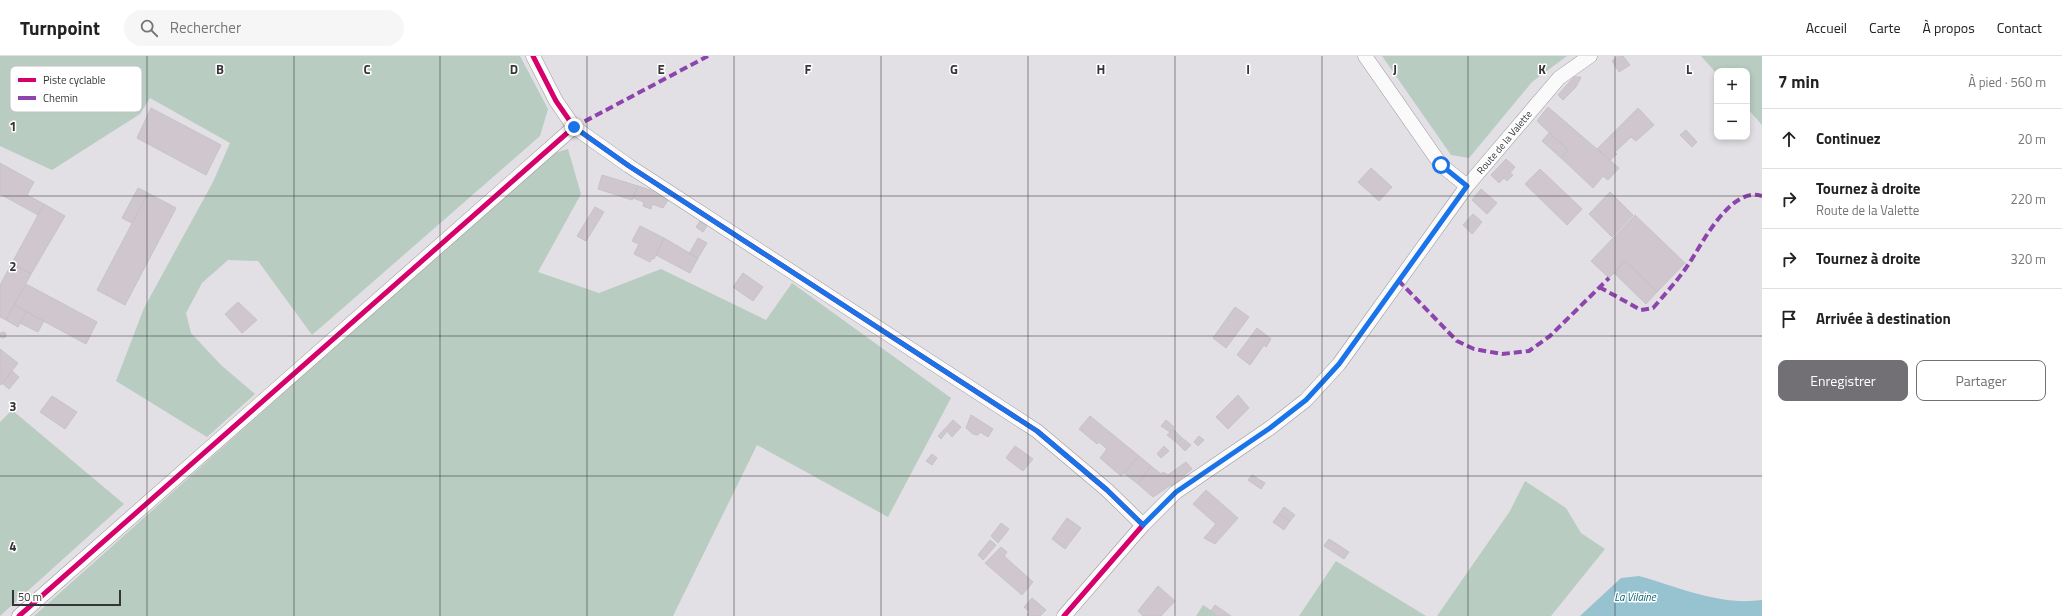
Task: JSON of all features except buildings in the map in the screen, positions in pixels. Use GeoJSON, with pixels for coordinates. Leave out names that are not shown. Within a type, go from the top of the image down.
{"type":"FeatureCollection","features":[{"type":"Feature","properties":{"kind":"street"},"geometry":{"type":"LineString","coordinates":[[533,56],[556,101],[574,127],[635,170],[1037,431],[1107,490],[1143,525]]}},
{"type":"Feature","properties":{"kind":"street"},"geometry":{"type":"LineString","coordinates":[[1365,56],[1441,165],[1467,186]]}},
{"type":"Feature","properties":{"kind":"street","name":"Route de la Valette"},"geometry":{"type":"LineString","coordinates":[[1064,616],[1143,525],[1176,492],[1270,428],[1306,400],[1339,364],[1467,186],[1559,78],[1590,56]]}},
{"type":"Feature","properties":{"kind":"street"},"geometry":{"type":"LineString","coordinates":[[20,616],[574,127]]}},
{"type":"Feature","properties":{"kind":"green space"},"geometry":{"type":"Polygon","coordinates":[[[0,56],[520,56],[548,109],[540,136],[312,335],[258,261],[228,260],[202,283],[186,313],[191,333],[221,365],[255,394],[207,437],[116,381],[144,308],[213,182],[230,143],[150,98],[142,111],[142,66],[10,66],[10,112],[141,112],[52,170],[0,146],[0,56]]]}},
{"type":"Feature","properties":{"kind":"green space"},"geometry":{"type":"Polygon","coordinates":[[[1382,56],[1567,56],[1532,82],[1469,158],[1451,155],[1382,56]]]}},
{"type":"Feature","properties":{"kind":"green space"},"geometry":{"type":"Polygon","coordinates":[[[1701,56],[1762,56],[1762,125],[1750,111],[1750,68],[1714,68],[1714,71],[1701,56]]]}},
{"type":"Feature","properties":{"kind":"green space"},"geometry":{"type":"Polygon","coordinates":[[[568,149],[581,194],[538,272],[599,293],[661,269],[766,320],[792,283],[951,398],[888,517],[757,445],[673,616],[34,616],[551,154],[568,149]]]}},
{"type":"Feature","properties":{"kind":"green space"},"geometry":{"type":"Polygon","coordinates":[[[12,410],[124,504],[0,616],[0,422],[12,410]]]}},
{"type":"Feature","properties":{"kind":"green space"},"geometry":{"type":"Polygon","coordinates":[[[1525,481],[1566,508],[1581,533],[1605,549],[1551,616],[1437,616],[1510,511],[1525,481]]]}},
{"type":"Feature","properties":{"kind":"green space"},"geometry":{"type":"Polygon","coordinates":[[[1336,561],[1426,616],[1299,616],[1336,561]]]}},
{"type":"Feature","properties":{"kind":"green space"},"geometry":{"type":"Polygon","coordinates":[[[1203,605],[1220,616],[1196,616],[1203,605]]]}},
{"type":"Feature","properties":{"kind":"water","name":"La Vilaine"},"geometry":{"type":"Polygon","coordinates":[[[1639,576],[1715,598],[1747,601],[1762,600],[1762,616],[1580,616],[1621,578],[1639,576]]]}},
{"type":"Feature","properties":{"kind":"marked path"},"geometry":{"type":"LineString","coordinates":[[574,127],[708,56]]}},
{"type":"Feature","properties":{"kind":"marked path"},"geometry":{"type":"LineString","coordinates":[[1599,287],[1641,310],[1653,308],[1672,286],[1690,262],[1710,230],[1729,207],[1740,199],[1751,195],[1762,196]]}},
{"type":"Feature","properties":{"kind":"marked path"},"geometry":{"type":"LineString","coordinates":[[1398,280],[1457,341],[1474,349],[1502,354],[1529,351],[1550,336],[1609,278]]}},
{"type":"Feature","properties":{"kind":"cycle path"},"geometry":{"type":"LineString","coordinates":[[533,56],[556,101],[574,127],[629,166],[1037,431],[1107,490],[1143,525],[1064,616]]}},
{"type":"Feature","properties":{"kind":"cycle path"},"geometry":{"type":"LineString","coordinates":[[19,616],[574,127]]}},
{"type":"Feature","properties":{"kind":"route"},"geometry":{"type":"LineString","coordinates":[[574,127],[603,149],[1037,431],[1107,490],[1143,525],[1176,492],[1270,428],[1306,400],[1339,364],[1467,186],[1441,165]]}}]}
